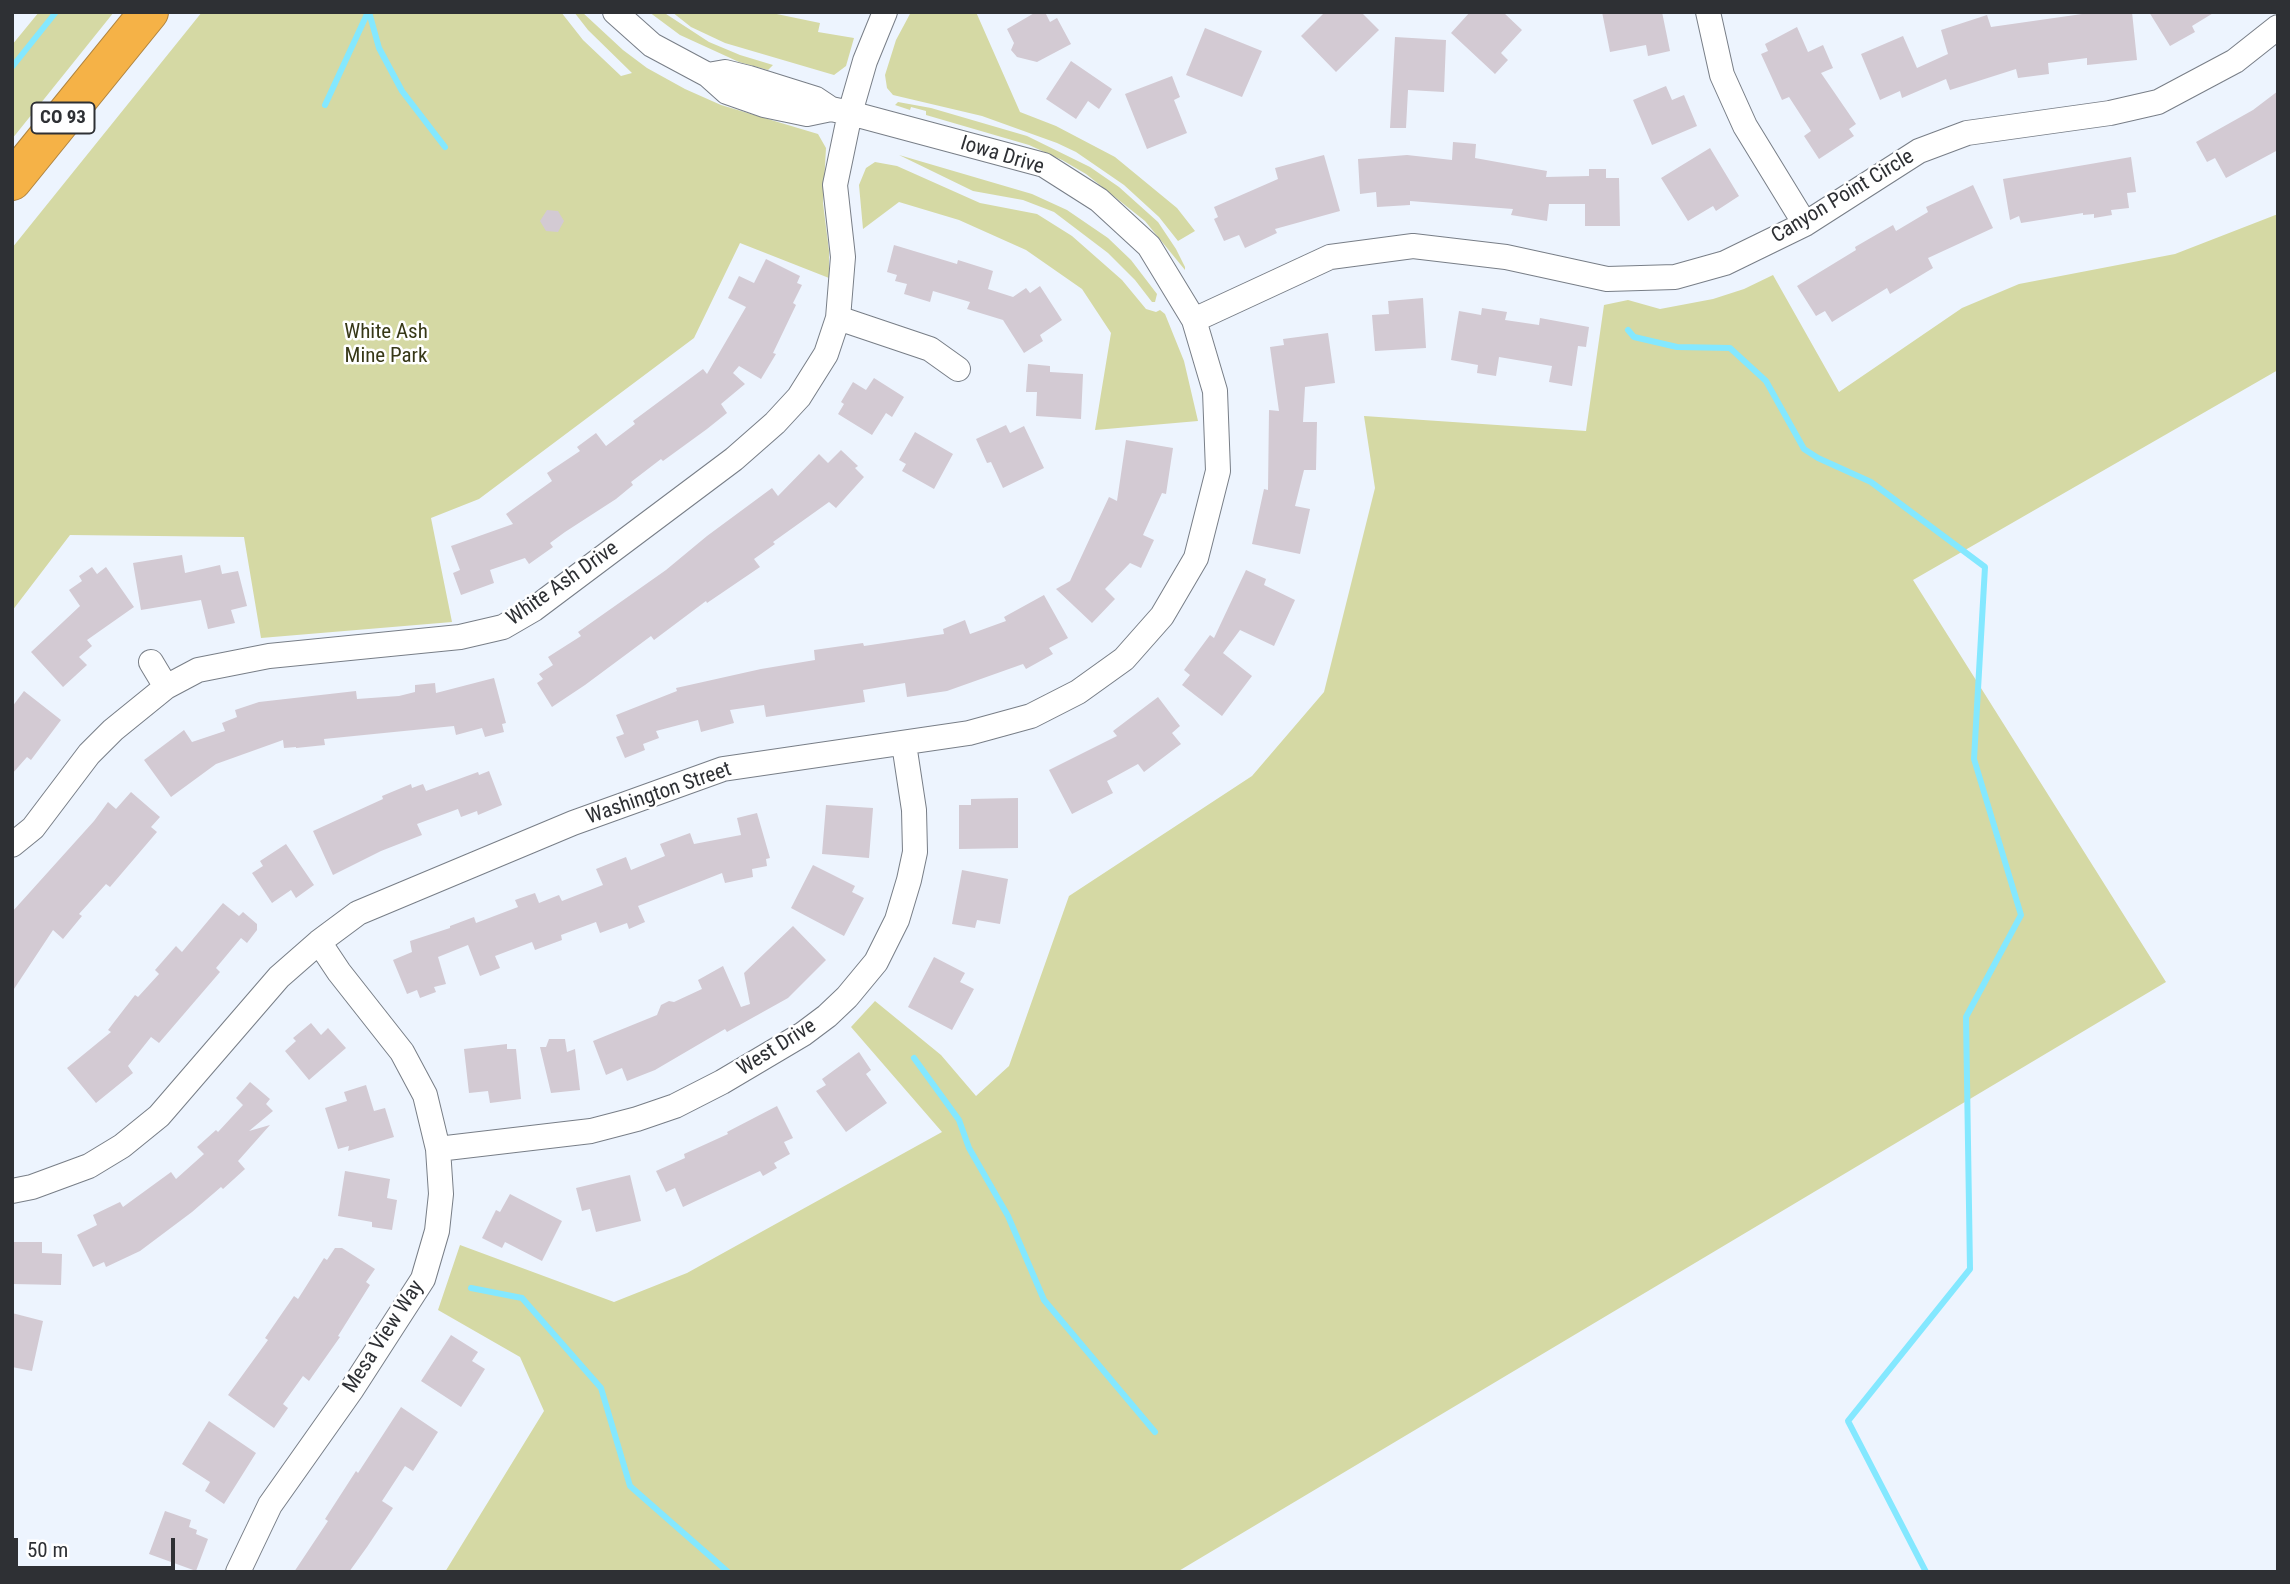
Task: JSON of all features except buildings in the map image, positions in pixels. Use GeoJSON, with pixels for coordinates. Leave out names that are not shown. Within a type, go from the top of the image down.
{"type":"FeatureCollection","features":[{"type":"Feature","properties":{"kind":"highway","name":"CO 93"},"geometry":{"type":"LineString","coordinates":[[12,181],[149,12]]}},
{"type":"Feature","properties":{"kind":"street","name":"Iowa Drive"},"geometry":{"type":"LineString","coordinates":[[615,12],[652,46],[708,75],[725,72],[749,78],[816,99],[840,111],[1044,166],[1099,200],[1149,246],[1194,320]]}},
{"type":"Feature","properties":{"kind":"street"},"geometry":{"type":"LineString","coordinates":[[840,111],[885,12]]}},
{"type":"Feature","properties":{"kind":"street"},"geometry":{"type":"LineString","coordinates":[[1708,12],[1722,75],[1745,126],[1805,224]]}},
{"type":"Feature","properties":{"kind":"street","name":"Canyon Point Circle"},"geometry":{"type":"LineString","coordinates":[[1194,320],[1330,257],[1413,246],[1506,257],[1607,279],[1675,277],[1725,263],[1805,224],[1919,151],[1967,133],[2110,113],[2158,102],[2235,61],[2278,27]]}},
{"type":"Feature","properties":{"kind":"street","name":"White Ash Drive"},"geometry":{"type":"LineString","coordinates":[[12,845],[39,821],[89,754],[113,730],[166,687],[198,670],[269,656],[460,637],[503,627],[534,609],[734,459],[799,397],[826,354],[838,318],[843,257],[835,185],[840,111]]}},
{"type":"Feature","properties":{"kind":"street"},"geometry":{"type":"LineString","coordinates":[[838,318],[929,349],[958,369]]}},
{"type":"Feature","properties":{"kind":"street","name":"Washington Street"},"geometry":{"type":"LineString","coordinates":[[12,1191],[33,1187],[89,1166],[122,1146],[159,1116],[279,977],[358,913],[573,823],[723,769],[969,733],[1031,716],[1078,692],[1124,659],[1162,616],[1196,558],[1218,471],[1215,391],[1194,320]]}},
{"type":"Feature","properties":{"kind":"street"},"geometry":{"type":"LineString","coordinates":[[151,663],[166,687]]}},
{"type":"Feature","properties":{"kind":"street","name":"West Drive"},"geometry":{"type":"LineString","coordinates":[[438,1149],[592,1131],[637,1119],[675,1106],[722,1082],[803,1034],[827,1016],[847,997],[876,961],[897,920],[906,890],[915,852],[914,820],[904,744]]}},
{"type":"Feature","properties":{"kind":"street","name":"Mesa View Way"},"geometry":{"type":"LineString","coordinates":[[238,1572],[270,1505],[352,1389],[423,1279],[437,1231],[441,1194],[438,1149],[425,1095],[402,1052],[339,972],[319,942]]}},
{"type":"Feature","properties":{"kind":"green space"},"geometry":{"type":"Polygon","coordinates":[[[39,12],[114,12],[12,139],[12,45],[39,12]]]}},
{"type":"Feature","properties":{"kind":"green space","name":"White Ash Mine Park"},"geometry":{"type":"Polygon","coordinates":[[[202,12],[561,12],[583,40],[621,76],[632,73],[588,30],[574,12],[582,12],[647,68],[685,89],[721,105],[818,134],[826,148],[823,203],[829,251],[829,278],[740,243],[694,338],[479,499],[431,518],[452,622],[261,638],[244,537],[70,535],[12,611],[12,248],[202,12]]]}},
{"type":"Feature","properties":{"kind":"green space"},"geometry":{"type":"Polygon","coordinates":[[[649,12],[663,12],[709,42],[773,65],[768,70],[739,62],[680,35],[649,12]]]}},
{"type":"Feature","properties":{"kind":"green space"},"geometry":{"type":"Polygon","coordinates":[[[672,12],[767,12],[820,23],[818,32],[854,38],[846,66],[834,75],[725,43],[691,27],[672,12]]]}},
{"type":"Feature","properties":{"kind":"green space"},"geometry":{"type":"Polygon","coordinates":[[[911,12],[976,12],[1020,112],[1056,126],[1115,157],[1177,208],[1195,231],[1178,241],[1159,217],[1124,185],[1076,152],[1057,143],[982,116],[893,95],[887,88],[885,75],[896,40],[911,12]]]}},
{"type":"Feature","properties":{"kind":"green space"},"geometry":{"type":"Polygon","coordinates":[[[898,102],[931,108],[1027,136],[1090,167],[1119,187],[1158,222],[1176,249],[1185,270],[1145,221],[1086,174],[1029,145],[926,115],[926,111],[895,105],[898,102]]]}},
{"type":"Feature","properties":{"kind":"green space"},"geometry":{"type":"Polygon","coordinates":[[[899,155],[1032,194],[1067,210],[1108,238],[1131,260],[1157,294],[1155,302],[1152,302],[1108,253],[1054,212],[1023,200],[973,191],[899,155]]]}},
{"type":"Feature","properties":{"kind":"green space"},"geometry":{"type":"Polygon","coordinates":[[[875,162],[897,166],[980,203],[1037,214],[1072,236],[1122,280],[1146,309],[1156,312],[1160,310],[1165,314],[1184,361],[1198,421],[1095,430],[1111,333],[1082,289],[1026,250],[959,220],[899,202],[863,229],[859,185],[866,168],[875,162]]]}},
{"type":"Feature","properties":{"kind":"green space"},"geometry":{"type":"Polygon","coordinates":[[[2278,214],[2278,370],[1913,580],[2166,982],[1177,1572],[445,1572],[544,1411],[520,1357],[438,1310],[460,1245],[614,1302],[687,1273],[942,1132],[851,1027],[875,1001],[941,1055],[976,1096],[1009,1066],[1069,896],[1252,776],[1324,692],[1375,488],[1364,416],[1586,431],[1604,305],[1628,300],[1660,309],[1713,299],[1744,289],[1773,275],[1839,392],[1962,308],[2019,284],[2175,254],[2278,214]]]}},
{"type":"Feature","properties":{"kind":"waterway"},"geometry":{"type":"LineString","coordinates":[[12,67],[56,12]]}},
{"type":"Feature","properties":{"kind":"waterway"},"geometry":{"type":"LineString","coordinates":[[325,105],[368,12]]}},
{"type":"Feature","properties":{"kind":"waterway"},"geometry":{"type":"LineString","coordinates":[[369,12],[379,48],[402,91],[445,147]]}},
{"type":"Feature","properties":{"kind":"waterway"},"geometry":{"type":"LineString","coordinates":[[1628,330],[1634,337],[1677,347],[1730,348],[1766,381],[1804,449],[1871,482],[1985,567],[1974,759],[2021,915],[1966,1017],[1970,1269],[1848,1421],[1926,1572]]}},
{"type":"Feature","properties":{"kind":"waterway"},"geometry":{"type":"LineString","coordinates":[[914,1058],[959,1120],[969,1148],[1008,1216],[1044,1300],[1155,1432]]}},
{"type":"Feature","properties":{"kind":"waterway"},"geometry":{"type":"LineString","coordinates":[[471,1288],[522,1298],[601,1388],[630,1486],[728,1572]]}}]}
